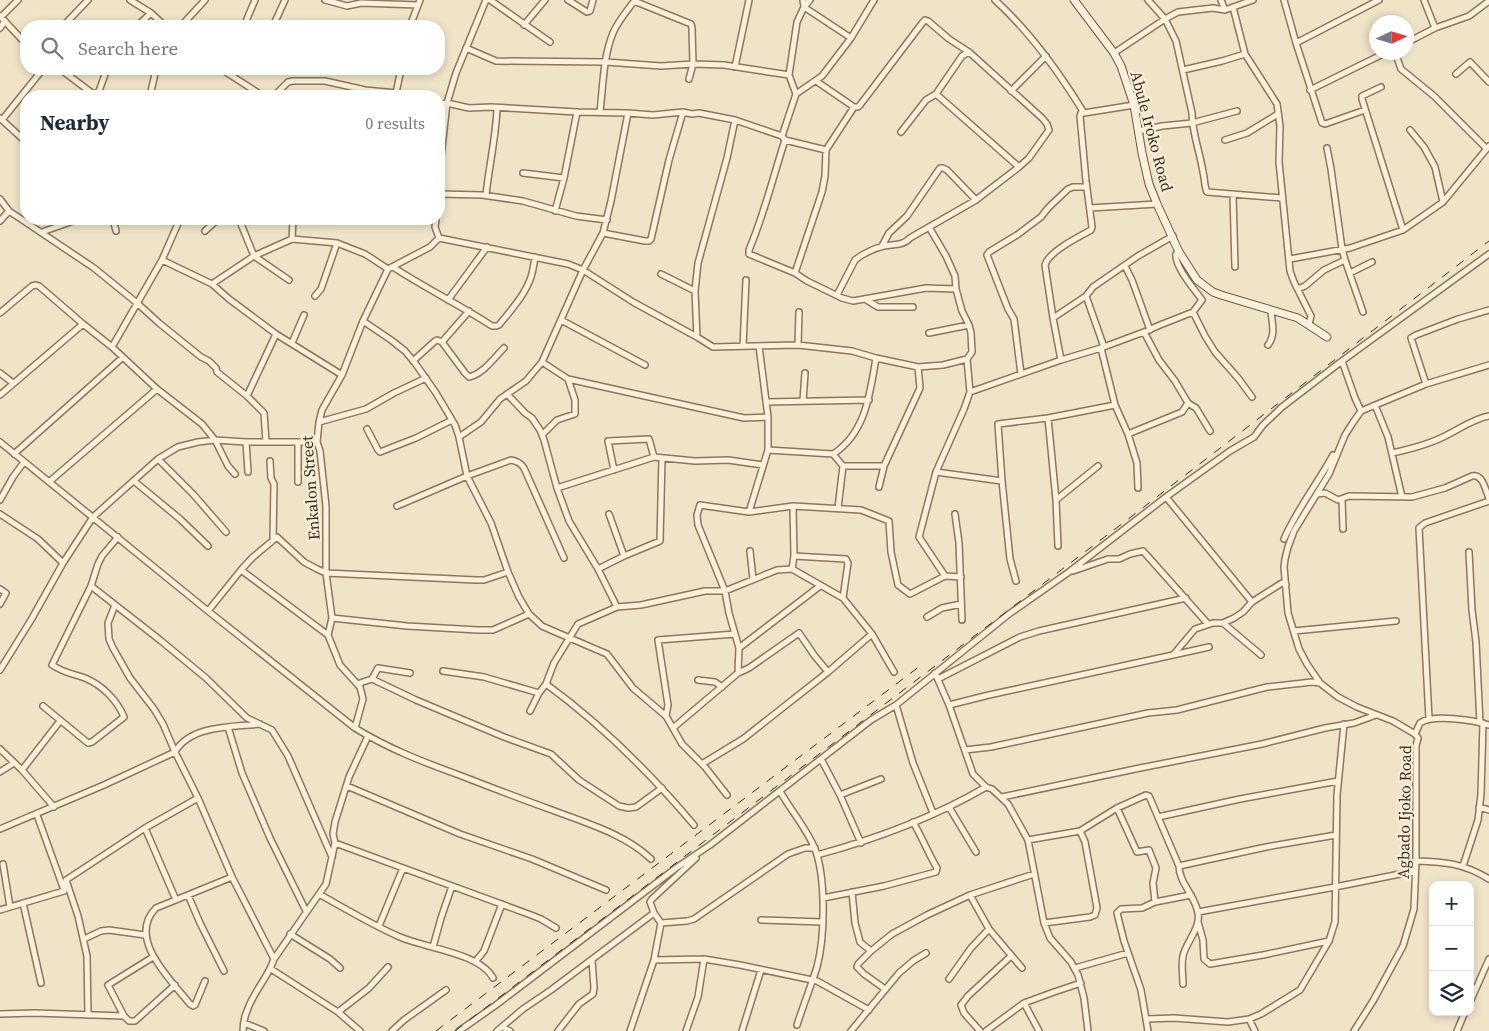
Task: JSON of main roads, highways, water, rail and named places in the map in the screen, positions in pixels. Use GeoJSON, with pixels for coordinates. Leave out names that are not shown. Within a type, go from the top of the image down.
{"type":"FeatureCollection","features":[{"type":"Feature","properties":{"kind":"railway"},"geometry":{"type":"LineString","coordinates":[[455,1031],[1123,523],[1489,241]]}},
{"type":"Feature","properties":{"kind":"railway"},"geometry":{"type":"LineString","coordinates":[[436,1031],[924,663]]}}]}
